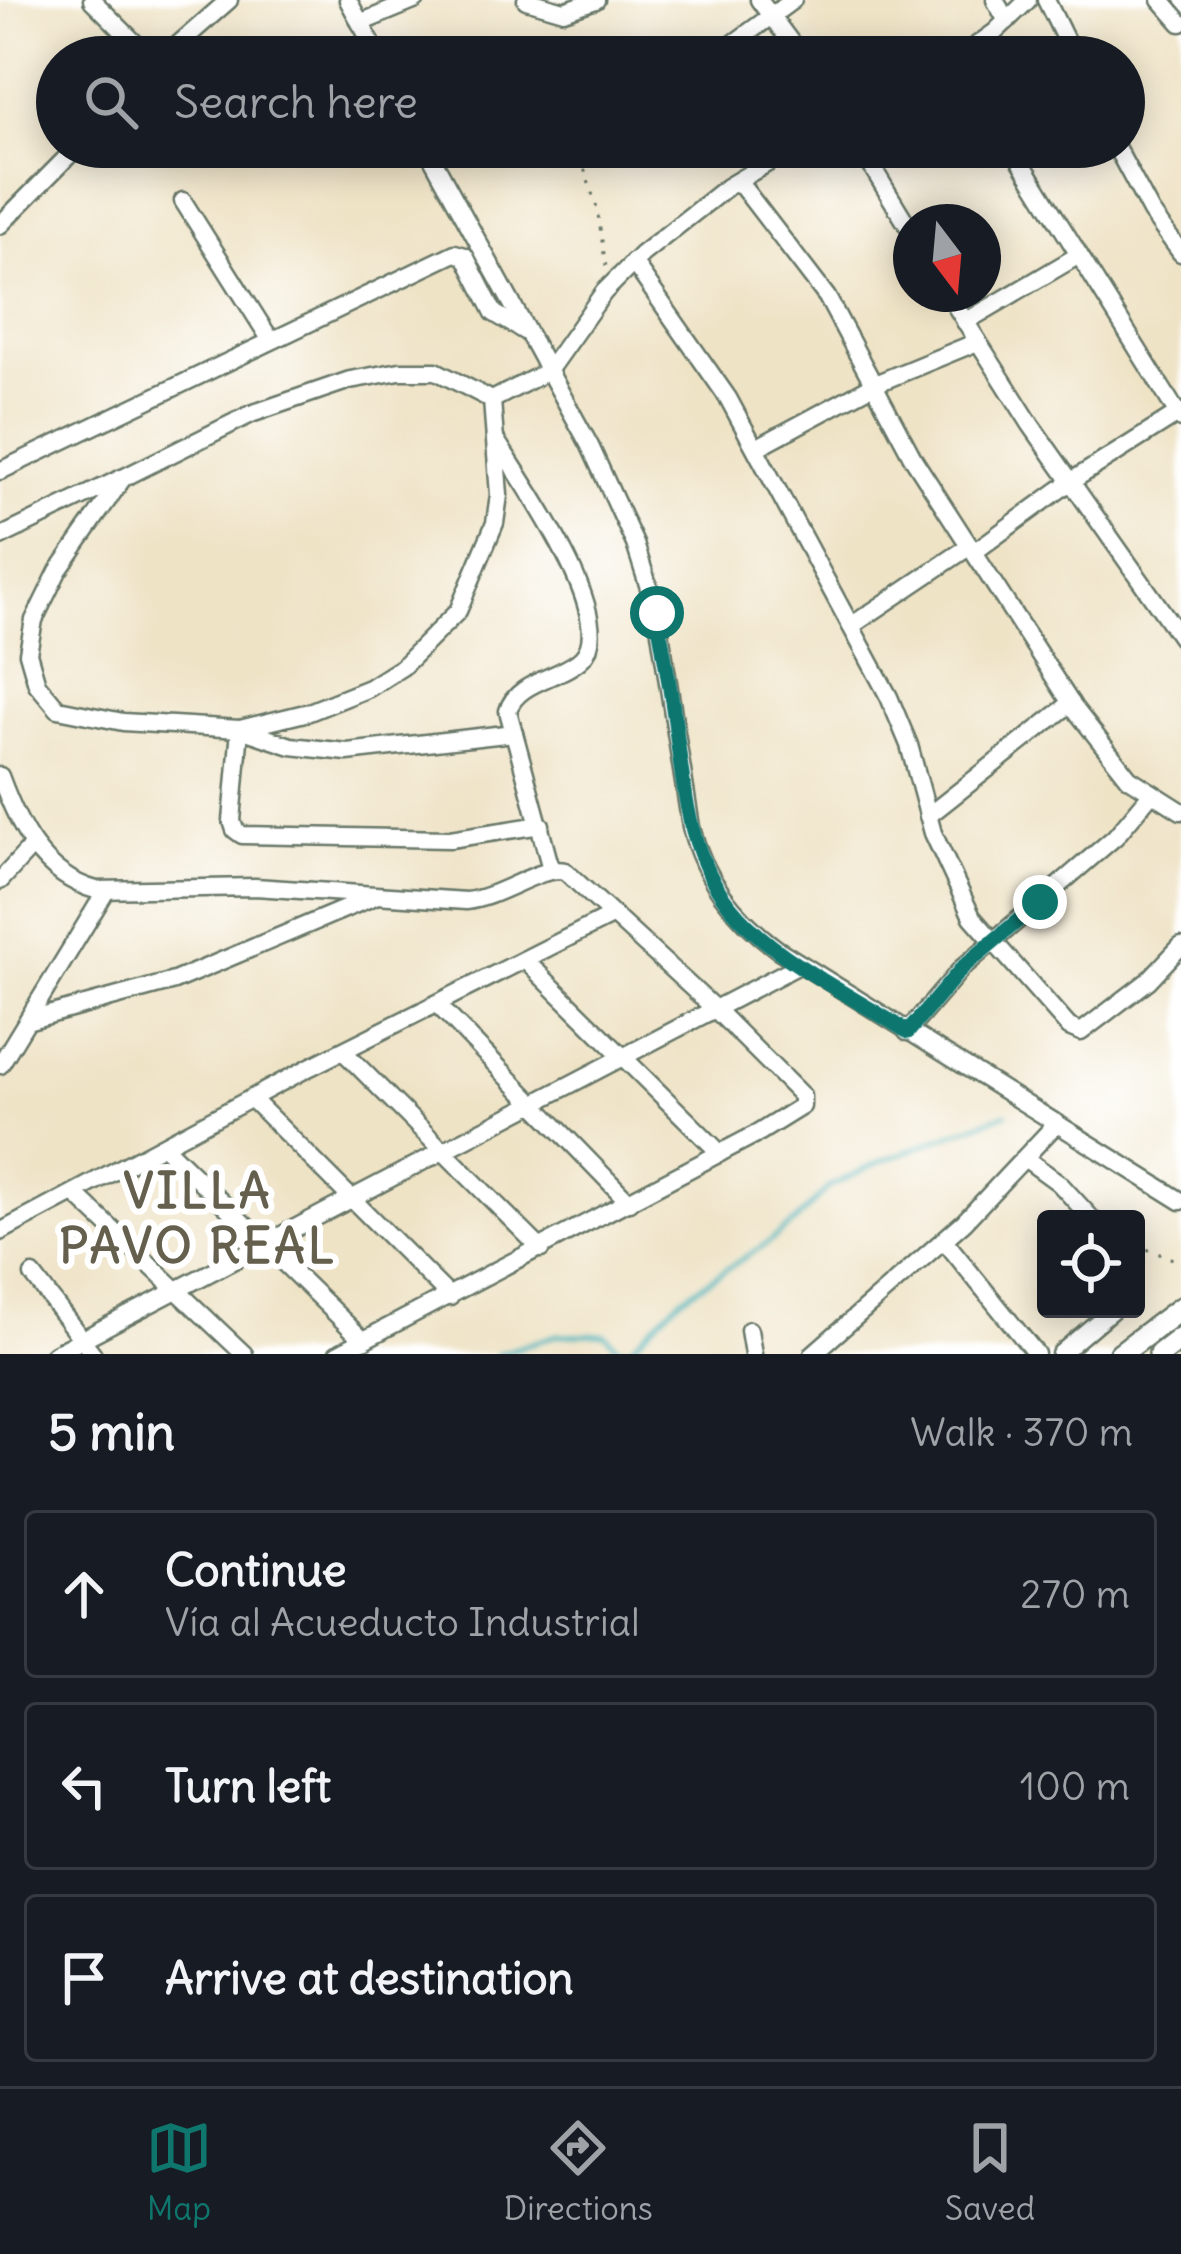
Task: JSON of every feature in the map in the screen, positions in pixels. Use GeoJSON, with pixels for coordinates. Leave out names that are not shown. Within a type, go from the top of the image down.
{"type":"FeatureCollection","features":[{"type":"Feature","properties":{"kind":"main road"},"geometry":{"type":"LineString","coordinates":[[1120,1354],[1181,1308]]}},
{"type":"Feature","properties":{"kind":"main road"},"geometry":{"type":"LineString","coordinates":[[1160,1354],[1181,1338]]}},
{"type":"Feature","properties":{"kind":"street"},"geometry":{"type":"LineString","coordinates":[[92,0],[128,36]]}},
{"type":"Feature","properties":{"kind":"street"},"geometry":{"type":"LineString","coordinates":[[188,36],[230,0]]}},
{"type":"Feature","properties":{"kind":"street"},"geometry":{"type":"LineString","coordinates":[[348,0],[367,36]]}},
{"type":"Feature","properties":{"kind":"street"},"geometry":{"type":"LineString","coordinates":[[360,23],[416,0]]}},
{"type":"Feature","properties":{"kind":"street"},"geometry":{"type":"LineString","coordinates":[[526,0],[564,10],[596,0]]}},
{"type":"Feature","properties":{"kind":"street"},"geometry":{"type":"LineString","coordinates":[[759,0],[787,36]]}},
{"type":"Feature","properties":{"kind":"street"},"geometry":{"type":"LineString","coordinates":[[745,36],[793,0]]}},
{"type":"Feature","properties":{"kind":"street"},"geometry":{"type":"LineString","coordinates":[[994,0],[1007,21]]}},
{"type":"Feature","properties":{"kind":"street"},"geometry":{"type":"LineString","coordinates":[[987,36],[1028,0]]}},
{"type":"Feature","properties":{"kind":"street"},"geometry":{"type":"LineString","coordinates":[[1046,0],[1064,36]]}},
{"type":"Feature","properties":{"kind":"street"},"geometry":{"type":"LineString","coordinates":[[1161,0],[1181,22]]}},
{"type":"Feature","properties":{"kind":"street"},"geometry":{"type":"LineString","coordinates":[[1,223],[56,168]]}},
{"type":"Feature","properties":{"kind":"street"},"geometry":{"type":"LineString","coordinates":[[437,168],[590,446],[635,544],[660,633],[686,806],[700,858],[737,915],[801,964],[1181,1201]]}},
{"type":"Feature","properties":{"kind":"street"},"geometry":{"type":"LineString","coordinates":[[492,400],[548,371],[633,262],[760,168]]}},
{"type":"Feature","properties":{"kind":"street"},"geometry":{"type":"LineString","coordinates":[[873,168],[895,204]]}},
{"type":"Feature","properties":{"kind":"street"},"geometry":{"type":"LineString","coordinates":[[851,626],[1180,415],[1025,168]]}},
{"type":"Feature","properties":{"kind":"street"},"geometry":{"type":"LineString","coordinates":[[1127,168],[1181,253]]}},
{"type":"Feature","properties":{"kind":"street"},"geometry":{"type":"LineString","coordinates":[[738,181],[827,297],[914,460],[1071,703],[1118,767],[1181,811]]}},
{"type":"Feature","properties":{"kind":"street"},"geometry":{"type":"LineString","coordinates":[[183,201],[270,339]]}},
{"type":"Feature","properties":{"kind":"street"},"geometry":{"type":"LineString","coordinates":[[0,471],[454,253],[465,256],[494,313],[527,332]]}},
{"type":"Feature","properties":{"kind":"street"},"geometry":{"type":"LineString","coordinates":[[965,322],[1079,255]]}},
{"type":"Feature","properties":{"kind":"street"},"geometry":{"type":"LineString","coordinates":[[633,262],[708,365],[851,626],[909,745],[942,855],[972,917],[991,943],[1069,1028],[1081,1032],[1148,981],[1181,946]]}},
{"type":"Feature","properties":{"kind":"street"},"geometry":{"type":"LineString","coordinates":[[959,312],[1070,482],[1181,638]]}},
{"type":"Feature","properties":{"kind":"street"},"geometry":{"type":"LineString","coordinates":[[756,448],[875,384],[977,342]]}},
{"type":"Feature","properties":{"kind":"street"},"geometry":{"type":"LineString","coordinates":[[0,537],[251,414],[350,380],[400,370],[436,371],[492,400]]}},
{"type":"Feature","properties":{"kind":"street"},"geometry":{"type":"LineString","coordinates":[[240,729],[308,712],[369,688],[402,667],[458,611],[495,523],[500,495],[492,400]]}},
{"type":"Feature","properties":{"kind":"street"},"geometry":{"type":"LineString","coordinates":[[493,436],[548,523],[591,611],[592,636],[584,657],[509,703],[551,868]]}},
{"type":"Feature","properties":{"kind":"street"},"geometry":{"type":"LineString","coordinates":[[123,478],[58,571],[34,620],[28,653],[37,683],[58,710],[123,722],[240,729],[292,746],[347,752],[514,733]]}},
{"type":"Feature","properties":{"kind":"street"},"geometry":{"type":"LineString","coordinates":[[928,816],[1071,703]]}},
{"type":"Feature","properties":{"kind":"street"},"geometry":{"type":"LineString","coordinates":[[240,729],[232,820],[242,835],[450,839],[541,825]]}},
{"type":"Feature","properties":{"kind":"street"},"geometry":{"type":"LineString","coordinates":[[0,776],[32,846],[74,882],[106,891],[254,887],[480,900],[551,868],[573,875],[798,1090],[804,1102],[798,1110],[338,1354]]}},
{"type":"Feature","properties":{"kind":"street"},"geometry":{"type":"LineString","coordinates":[[908,1032],[962,968],[1115,837],[1151,794]]}},
{"type":"Feature","properties":{"kind":"street"},"geometry":{"type":"LineString","coordinates":[[0,881],[32,846]]}},
{"type":"Feature","properties":{"kind":"street"},"geometry":{"type":"LineString","coordinates":[[0,1065],[106,891]]}},
{"type":"Feature","properties":{"kind":"street"},"geometry":{"type":"LineString","coordinates":[[30,1021],[174,981],[374,897]]}},
{"type":"Feature","properties":{"kind":"street"},"geometry":{"type":"LineString","coordinates":[[0,1232],[614,915]]}},
{"type":"Feature","properties":{"kind":"street"},"geometry":{"type":"LineString","coordinates":[[525,959],[720,1154]]}},
{"type":"Feature","properties":{"kind":"street"},"geometry":{"type":"LineString","coordinates":[[55,1354],[89,1346],[175,1291],[801,964]]}},
{"type":"Feature","properties":{"kind":"street"},"geometry":{"type":"LineString","coordinates":[[436,1004],[629,1202]]}},
{"type":"Feature","properties":{"kind":"street"},"geometry":{"type":"LineString","coordinates":[[343,1051],[541,1249]]}},
{"type":"Feature","properties":{"kind":"street"},"geometry":{"type":"LineString","coordinates":[[252,1099],[450,1297]]}},
{"type":"Feature","properties":{"kind":"street"},"geometry":{"type":"LineString","coordinates":[[813,1354],[944,1240],[1057,1123]]}},
{"type":"Feature","properties":{"kind":"street"},"geometry":{"type":"LineString","coordinates":[[164,1146],[364,1341]]}},
{"type":"Feature","properties":{"kind":"street"},"geometry":{"type":"LineString","coordinates":[[1026,1159],[1059,1183],[1084,1210]]}},
{"type":"Feature","properties":{"kind":"street"},"geometry":{"type":"LineString","coordinates":[[75,1194],[244,1354]]}},
{"type":"Feature","properties":{"kind":"street"},"geometry":{"type":"LineString","coordinates":[[944,1240],[1036,1354]]}},
{"type":"Feature","properties":{"kind":"street"},"geometry":{"type":"LineString","coordinates":[[33,1275],[89,1346]]}},
{"type":"Feature","properties":{"kind":"street"},"geometry":{"type":"LineString","coordinates":[[1060,1354],[1102,1318]]}},
{"type":"Feature","properties":{"kind":"street"},"geometry":{"type":"LineString","coordinates":[[749,1330],[753,1354]]}},
{"type":"Feature","properties":{"kind":"path"},"geometry":{"type":"LineString","coordinates":[[584,168],[597,208],[604,263],[614,281]]}},
{"type":"Feature","properties":{"kind":"path"},"geometry":{"type":"LineString","coordinates":[[1145,1248],[1181,1262]]}},
{"type":"Feature","properties":{"kind":"waterway"},"geometry":{"type":"LineString","coordinates":[[498,1354],[557,1335],[605,1334],[621,1350],[631,1347],[681,1298],[766,1244],[829,1187],[882,1161],[1007,1113]]}},
{"type":"Feature","properties":{"kind":"district","name":"VILLA PAVO REAL"},"geometry":{"type":"Point","coordinates":[198,1218]}},
{"type":"Feature","properties":{"kind":"route"},"geometry":{"type":"LineString","coordinates":[[657,613],[686,806],[700,858],[728,903],[777,949],[908,1032],[962,968],[1040,902]]}}]}
